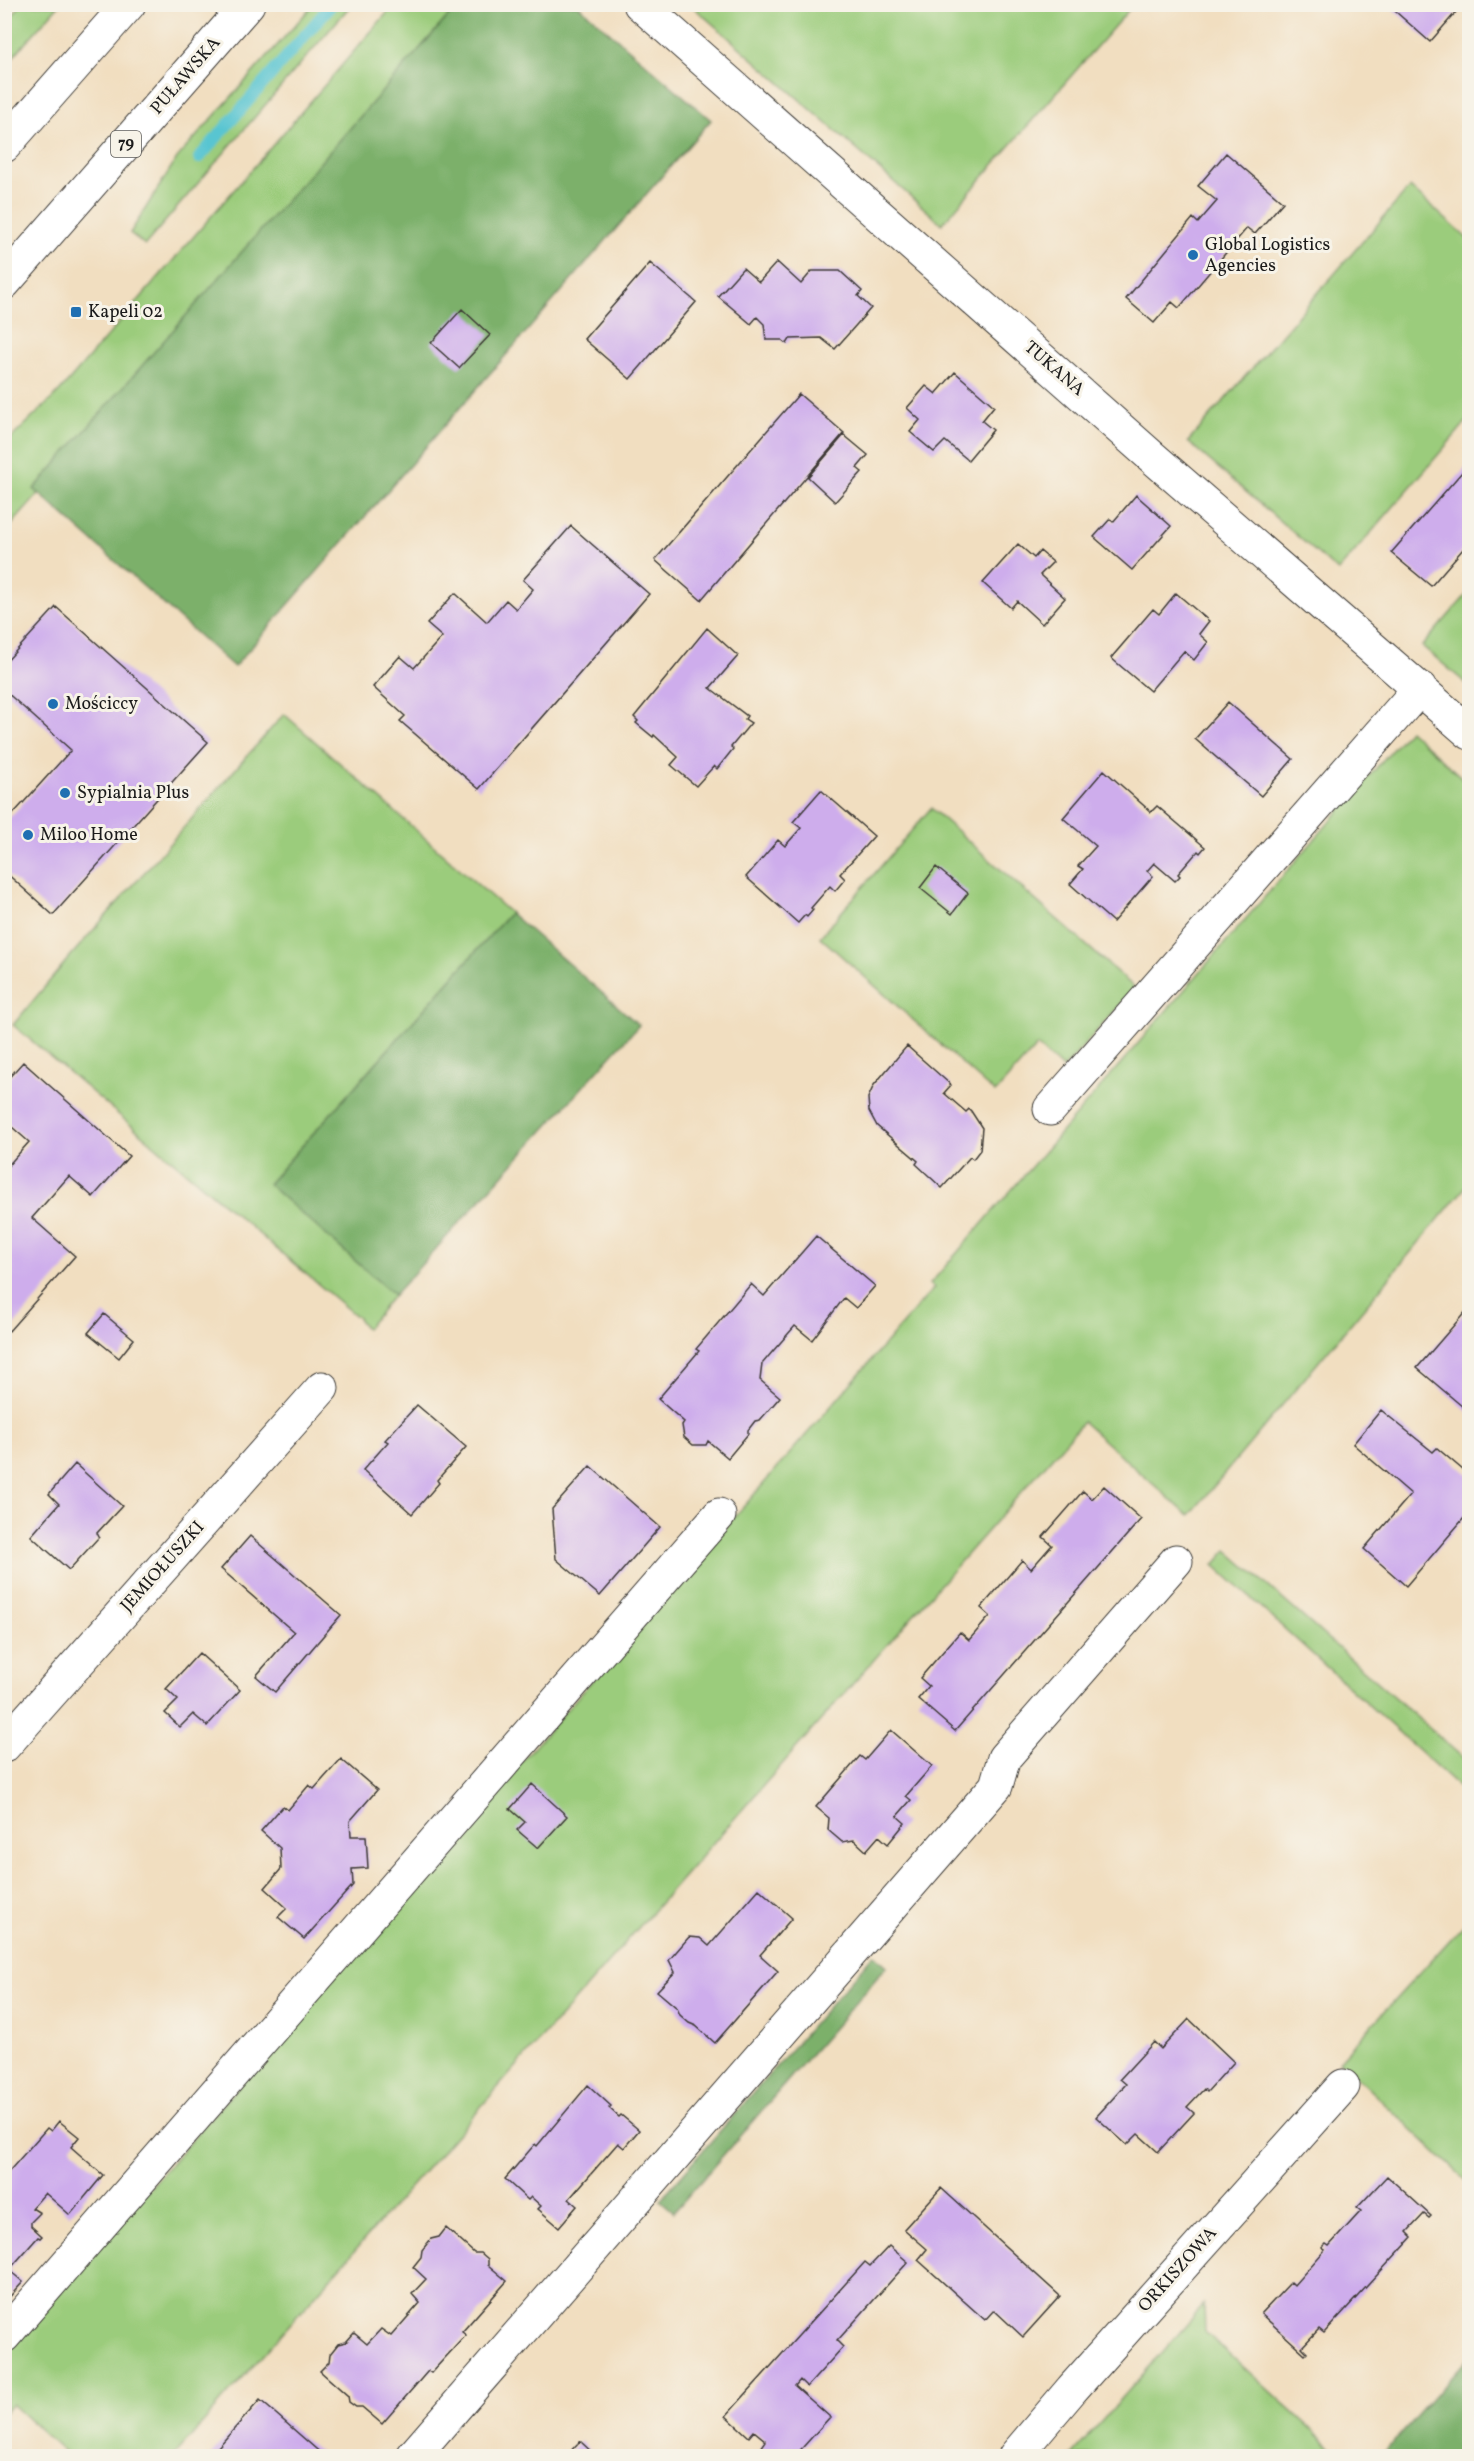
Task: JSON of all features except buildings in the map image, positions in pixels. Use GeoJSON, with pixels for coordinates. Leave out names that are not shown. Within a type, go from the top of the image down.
{"type":"FeatureCollection","features":[{"type":"Feature","properties":{"kind":"street"},"geometry":{"type":"LineString","coordinates":[[4,146],[129,4]]}},
{"type":"Feature","properties":{"kind":"street","name":"PUŁAWSKA"},"geometry":{"type":"LineString","coordinates":[[4,283],[248,4]]}},
{"type":"Feature","properties":{"kind":"street","name":"TUKANA"},"geometry":{"type":"LineString","coordinates":[[640,4],[1151,456],[1470,733]]}},
{"type":"Feature","properties":{"kind":"street"},"geometry":{"type":"LineString","coordinates":[[1050,1109],[1420,688]]}},
{"type":"Feature","properties":{"kind":"street","name":"JEMIOŁUSZKI"},"geometry":{"type":"LineString","coordinates":[[4,1746],[322,1388]]}},
{"type":"Feature","properties":{"kind":"street"},"geometry":{"type":"LineString","coordinates":[[4,2336],[719,1515]]}},
{"type":"Feature","properties":{"kind":"street"},"geometry":{"type":"LineString","coordinates":[[413,2457],[996,1786],[1004,1758],[1176,1561]]}},
{"type":"Feature","properties":{"kind":"street","name":"ORKISZOWA"},"geometry":{"type":"LineString","coordinates":[[1015,2457],[1072,2389],[1343,2086]]}},
{"type":"Feature","properties":{"kind":"green space"},"geometry":{"type":"Polygon","coordinates":[[[21,5],[59,5],[5,66],[5,24],[21,5]]]}},
{"type":"Feature","properties":{"kind":"green space"},"geometry":{"type":"Polygon","coordinates":[[[313,5],[351,5],[145,245],[130,233],[177,158],[313,5]]]}},
{"type":"Feature","properties":{"kind":"green space"},"geometry":{"type":"Polygon","coordinates":[[[394,5],[458,5],[35,489],[39,494],[5,532],[5,444],[60,391],[394,5]]]}},
{"type":"Feature","properties":{"kind":"green space"},"geometry":{"type":"Polygon","coordinates":[[[458,5],[578,5],[711,120],[234,667],[34,489],[458,5]]]}},
{"type":"Feature","properties":{"kind":"green space"},"geometry":{"type":"Polygon","coordinates":[[[691,5],[1133,5],[942,224],[691,5]]]}},
{"type":"Feature","properties":{"kind":"green space"},"geometry":{"type":"Polygon","coordinates":[[[1410,187],[1469,240],[1469,419],[1338,571],[1188,442],[1410,187]]]}},
{"type":"Feature","properties":{"kind":"green space"},"geometry":{"type":"Polygon","coordinates":[[[1469,592],[1469,686],[1422,646],[1469,592]]]}},
{"type":"Feature","properties":{"kind":"green space"},"geometry":{"type":"Polygon","coordinates":[[[284,714],[510,913],[268,1184],[394,1295],[366,1329],[358,1318],[13,1025],[67,960],[284,714]]]}},
{"type":"Feature","properties":{"kind":"green space"},"geometry":{"type":"Polygon","coordinates":[[[1409,730],[1469,784],[1469,1183],[1189,1516],[1083,1422],[174,2456],[69,2456],[12,2404],[5,2412],[5,2354],[934,1288],[930,1284],[1409,730]]]}},
{"type":"Feature","properties":{"kind":"green space"},"geometry":{"type":"Polygon","coordinates":[[[931,808],[1135,988],[1063,1069],[1037,1046],[995,1093],[820,937],[931,808]]]}},
{"type":"Feature","properties":{"kind":"green space"},"geometry":{"type":"Polygon","coordinates":[[[510,913],[639,1025],[394,1295],[268,1184],[510,913]]]}},
{"type":"Feature","properties":{"kind":"green space"},"geometry":{"type":"Polygon","coordinates":[[[1227,1550],[1469,1763],[1469,1796],[1214,1565],[1227,1550]]]}},
{"type":"Feature","properties":{"kind":"green space"},"geometry":{"type":"Polygon","coordinates":[[[1469,1919],[1469,2183],[1339,2061],[1469,1919]]]}},
{"type":"Feature","properties":{"kind":"green space"},"geometry":{"type":"Polygon","coordinates":[[[874,1954],[887,1966],[674,2212],[660,2200],[874,1954]]]}},
{"type":"Feature","properties":{"kind":"green space"},"geometry":{"type":"Polygon","coordinates":[[[1204,2305],[1205,2332],[1341,2456],[1071,2456],[1204,2305]]]}},
{"type":"Feature","properties":{"kind":"green space"},"geometry":{"type":"Polygon","coordinates":[[[1469,2357],[1469,2456],[1381,2456],[1469,2357]]]}},
{"type":"Feature","properties":{"kind":"waterway"},"geometry":{"type":"LineString","coordinates":[[199,158],[332,4]]}},
{"type":"Feature","properties":{"kind":"place","name":"Global Logistics Agencies"},"geometry":{"type":"Point","coordinates":[1193,255]}},
{"type":"Feature","properties":{"kind":"place","name":"Kapeli 02"},"geometry":{"type":"Point","coordinates":[76,312]}},
{"type":"Feature","properties":{"kind":"place","name":"Mościccy"},"geometry":{"type":"Point","coordinates":[53,704]}},
{"type":"Feature","properties":{"kind":"place","name":"Sypialnia Plus"},"geometry":{"type":"Point","coordinates":[65,793]}},
{"type":"Feature","properties":{"kind":"place","name":"Miloo Home"},"geometry":{"type":"Point","coordinates":[28,835]}}]}
